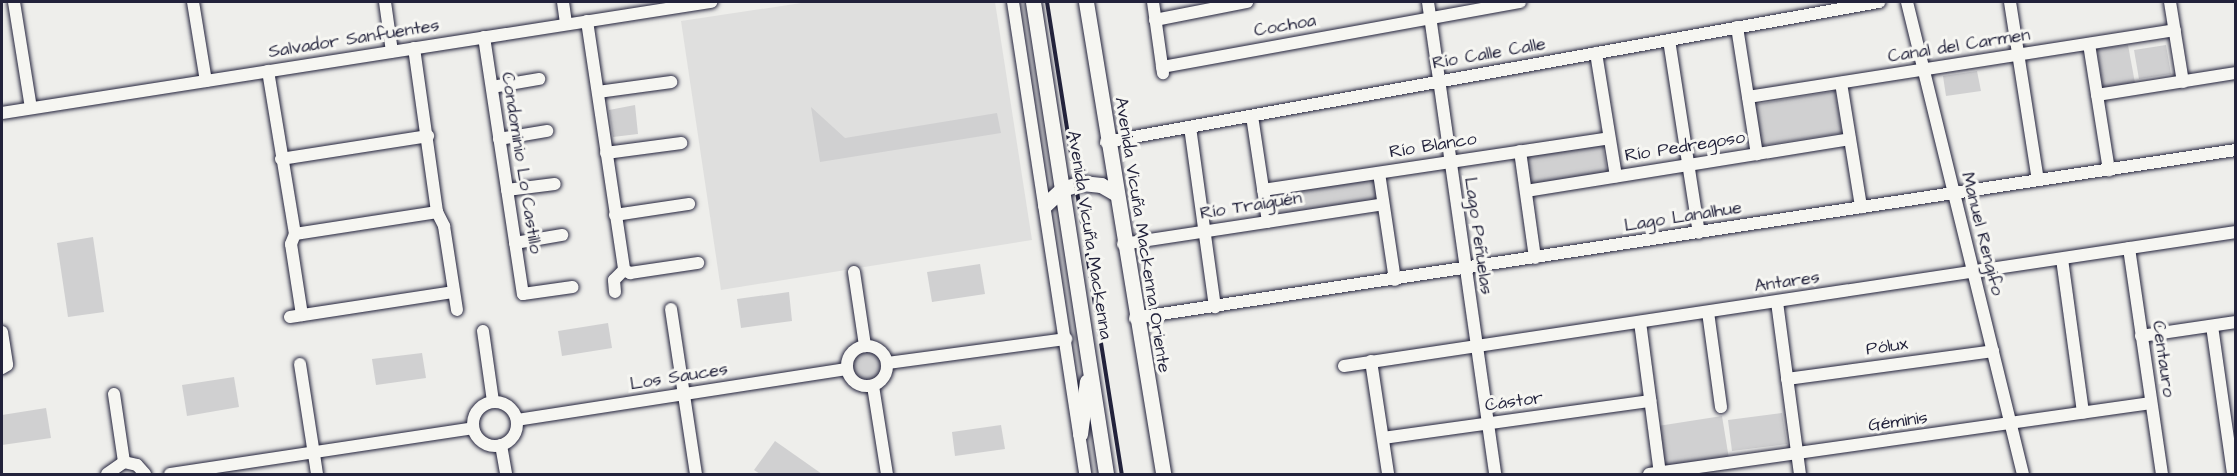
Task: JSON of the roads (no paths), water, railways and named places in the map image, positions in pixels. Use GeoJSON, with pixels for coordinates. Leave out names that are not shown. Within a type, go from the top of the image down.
{"type":"FeatureCollection","features":[{"type":"Feature","properties":{"kind":"main road","name":"Avenida Vicuña Mackenna"},"geometry":{"type":"LineString","coordinates":[[1033,2],[1106,474]]}},
{"type":"Feature","properties":{"kind":"main road","name":"Avenida Vicuña Mackenna Oriente"},"geometry":{"type":"LineString","coordinates":[[1086,2],[1135,318],[1163,474]]}},
{"type":"Feature","properties":{"kind":"main road"},"geometry":{"type":"LineString","coordinates":[[1045,205],[1062,189],[1093,183],[1115,193]]}},
{"type":"Feature","properties":{"kind":"main road"},"geometry":{"type":"LineString","coordinates":[[1080,434],[1090,363]]}},
{"type":"Feature","properties":{"kind":"street"},"geometry":{"type":"LineString","coordinates":[[14,2],[31,108]]}},
{"type":"Feature","properties":{"kind":"street"},"geometry":{"type":"LineString","coordinates":[[193,2],[206,81]]}},
{"type":"Feature","properties":{"kind":"street"},"geometry":{"type":"LineString","coordinates":[[384,2],[393,52]]}},
{"type":"Feature","properties":{"kind":"street"},"geometry":{"type":"LineString","coordinates":[[563,2],[566,24]]}},
{"type":"Feature","properties":{"kind":"street","name":"Salvador Sanfuentes"},"geometry":{"type":"LineString","coordinates":[[2,113],[711,2]]}},
{"type":"Feature","properties":{"kind":"street"},"geometry":{"type":"LineString","coordinates":[[1013,2],[1085,474]]}},
{"type":"Feature","properties":{"kind":"street"},"geometry":{"type":"LineString","coordinates":[[1153,2],[1155,20],[1247,2]]}},
{"type":"Feature","properties":{"kind":"street","name":"Lago Peñuelas"},"geometry":{"type":"LineString","coordinates":[[1428,2],[1495,474]]}},
{"type":"Feature","properties":{"kind":"street","name":"Cochoa"},"geometry":{"type":"LineString","coordinates":[[1155,20],[1163,70],[1520,2]]}},
{"type":"Feature","properties":{"kind":"street","name":"Río Calle Calle"},"geometry":{"type":"LineString","coordinates":[[1107,142],[1879,2]]}},
{"type":"Feature","properties":{"kind":"street","name":"Manuel Rengifo"},"geometry":{"type":"LineString","coordinates":[[1907,2],[2023,474]]}},
{"type":"Feature","properties":{"kind":"street"},"geometry":{"type":"LineString","coordinates":[[2010,2],[2038,180]]}},
{"type":"Feature","properties":{"kind":"street"},"geometry":{"type":"LineString","coordinates":[[2170,2],[2183,82]]}},
{"type":"Feature","properties":{"kind":"street"},"geometry":{"type":"LineString","coordinates":[[587,21],[624,270]]}},
{"type":"Feature","properties":{"kind":"street"},"geometry":{"type":"LineString","coordinates":[[1737,27],[1757,154]]}},
{"type":"Feature","properties":{"kind":"street","name":"Canal del Carmen"},"geometry":{"type":"LineString","coordinates":[[1748,97],[2175,30]]}},
{"type":"Feature","properties":{"kind":"street","name":"Condominio Lo Castillo"},"geometry":{"type":"LineString","coordinates":[[484,37],[523,294],[573,287]]}},
{"type":"Feature","properties":{"kind":"street"},"geometry":{"type":"LineString","coordinates":[[1669,40],[1699,233]]}},
{"type":"Feature","properties":{"kind":"street"},"geometry":{"type":"LineString","coordinates":[[2089,44],[2109,170]]}},
{"type":"Feature","properties":{"kind":"street"},"geometry":{"type":"LineString","coordinates":[[414,48],[437,212],[444,226],[457,310]]}},
{"type":"Feature","properties":{"kind":"street"},"geometry":{"type":"LineString","coordinates":[[1596,53],[1616,176]]}},
{"type":"Feature","properties":{"kind":"street"},"geometry":{"type":"LineString","coordinates":[[268,71],[295,234],[291,244],[296,316],[454,291]]}},
{"type":"Feature","properties":{"kind":"street"},"geometry":{"type":"LineString","coordinates":[[2097,95],[2235,73]]}},
{"type":"Feature","properties":{"kind":"street"},"geometry":{"type":"LineString","coordinates":[[492,87],[539,79]]}},
{"type":"Feature","properties":{"kind":"street"},"geometry":{"type":"LineString","coordinates":[[598,93],[671,82]]}},
{"type":"Feature","properties":{"kind":"street"},"geometry":{"type":"LineString","coordinates":[[1841,82],[1861,207]]}},
{"type":"Feature","properties":{"kind":"street"},"geometry":{"type":"LineString","coordinates":[[1252,116],[1268,222]]}},
{"type":"Feature","properties":{"kind":"street"},"geometry":{"type":"LineString","coordinates":[[1190,127],[1215,307]]}},
{"type":"Feature","properties":{"kind":"street"},"geometry":{"type":"LineString","coordinates":[[499,139],[547,131]]}},
{"type":"Feature","properties":{"kind":"street"},"geometry":{"type":"LineString","coordinates":[[281,159],[428,136]]}},
{"type":"Feature","properties":{"kind":"street","name":"Río Blanco"},"geometry":{"type":"LineString","coordinates":[[1263,190],[1609,138]]}},
{"type":"Feature","properties":{"kind":"street","name":"Río Pedregoso"},"geometry":{"type":"LineString","coordinates":[[1526,191],[1850,139]]}},
{"type":"Feature","properties":{"kind":"street"},"geometry":{"type":"LineString","coordinates":[[606,153],[681,143]]}},
{"type":"Feature","properties":{"kind":"street","name":"Lago Lanalhue"},"geometry":{"type":"LineString","coordinates":[[1135,318],[2235,150]]}},
{"type":"Feature","properties":{"kind":"street"},"geometry":{"type":"LineString","coordinates":[[1520,151],[1535,258]]}},
{"type":"Feature","properties":{"kind":"street"},"geometry":{"type":"LineString","coordinates":[[1378,173],[1395,280]]}},
{"type":"Feature","properties":{"kind":"street"},"geometry":{"type":"LineString","coordinates":[[507,190],[555,184]]}},
{"type":"Feature","properties":{"kind":"street"},"geometry":{"type":"LineString","coordinates":[[615,215],[689,204]]}},
{"type":"Feature","properties":{"kind":"street","name":"Río Traiguén"},"geometry":{"type":"LineString","coordinates":[[1123,244],[1383,204]]}},
{"type":"Feature","properties":{"kind":"street"},"geometry":{"type":"LineString","coordinates":[[295,234],[437,212]]}},
{"type":"Feature","properties":{"kind":"street","name":"Antares"},"geometry":{"type":"LineString","coordinates":[[1344,366],[2235,232]]}},
{"type":"Feature","properties":{"kind":"street"},"geometry":{"type":"LineString","coordinates":[[515,243],[562,236]]}},
{"type":"Feature","properties":{"kind":"street","name":"Centauro"},"geometry":{"type":"LineString","coordinates":[[2129,248],[2162,474]]}},
{"type":"Feature","properties":{"kind":"street"},"geometry":{"type":"LineString","coordinates":[[2062,259],[2084,413]]}},
{"type":"Feature","properties":{"kind":"street"},"geometry":{"type":"LineString","coordinates":[[624,270],[630,273],[698,263]]}},
{"type":"Feature","properties":{"kind":"street"},"geometry":{"type":"LineString","coordinates":[[615,292],[614,280],[624,270]]}},
{"type":"Feature","properties":{"kind":"street"},"geometry":{"type":"LineString","coordinates":[[854,272],[866,346]]}},
{"type":"Feature","properties":{"kind":"street"},"geometry":{"type":"LineString","coordinates":[[1776,302],[1800,474]]}},
{"type":"Feature","properties":{"kind":"street"},"geometry":{"type":"LineString","coordinates":[[671,309],[696,474]]}},
{"type":"Feature","properties":{"kind":"street"},"geometry":{"type":"LineString","coordinates":[[1708,312],[1721,407]]}},
{"type":"Feature","properties":{"kind":"street"},"geometry":{"type":"LineString","coordinates":[[1640,322],[1656,474]]}},
{"type":"Feature","properties":{"kind":"street"},"geometry":{"type":"LineString","coordinates":[[2141,336],[2235,322]]}},
{"type":"Feature","properties":{"kind":"street"},"geometry":{"type":"LineString","coordinates":[[2212,326],[2234,474]]}},
{"type":"Feature","properties":{"kind":"street"},"geometry":{"type":"LineString","coordinates":[[483,331],[493,401]]}},
{"type":"Feature","properties":{"kind":"street"},"geometry":{"type":"LineString","coordinates":[[2,332],[4,368]]}},
{"type":"Feature","properties":{"kind":"street"},"geometry":{"type":"LineString","coordinates":[[888,363],[1066,339]]}},
{"type":"Feature","properties":{"kind":"street"},"geometry":{"type":"LineString","coordinates":[[866,346],[882,352],[888,363],[886,374],[873,386]]}},
{"type":"Feature","properties":{"kind":"street"},"geometry":{"type":"LineString","coordinates":[[866,346],[849,356],[847,369],[856,383],[873,386]]}},
{"type":"Feature","properties":{"kind":"street","name":"Pólux"},"geometry":{"type":"LineString","coordinates":[[1787,379],[1993,351]]}},
{"type":"Feature","properties":{"kind":"street"},"geometry":{"type":"LineString","coordinates":[[1371,362],[1388,474]]}},
{"type":"Feature","properties":{"kind":"street"},"geometry":{"type":"LineString","coordinates":[[300,364],[316,474]]}},
{"type":"Feature","properties":{"kind":"street","name":"Los Sauces"},"geometry":{"type":"LineString","coordinates":[[517,420],[847,369]]}},
{"type":"Feature","properties":{"kind":"street"},"geometry":{"type":"LineString","coordinates":[[873,386],[887,474]]}},
{"type":"Feature","properties":{"kind":"street"},"geometry":{"type":"LineString","coordinates":[[114,394],[124,462]]}},
{"type":"Feature","properties":{"kind":"street"},"geometry":{"type":"LineString","coordinates":[[493,401],[508,405],[517,420],[513,437],[501,445],[479,439],[473,428],[480,407],[493,401]]}},
{"type":"Feature","properties":{"kind":"street","name":"Cástor"},"geometry":{"type":"LineString","coordinates":[[1383,438],[1650,401]]}},
{"type":"Feature","properties":{"kind":"street","name":"Géminis"},"geometry":{"type":"LineString","coordinates":[[1656,474],[2151,403]]}},
{"type":"Feature","properties":{"kind":"street"},"geometry":{"type":"LineString","coordinates":[[170,474],[473,428]]}},
{"type":"Feature","properties":{"kind":"street"},"geometry":{"type":"LineString","coordinates":[[501,445],[506,474]]}},
{"type":"Feature","properties":{"kind":"street"},"geometry":{"type":"LineString","coordinates":[[107,474],[124,462],[136,465],[145,474]]}},
{"type":"Feature","properties":{"kind":"railway"},"geometry":{"type":"LineString","coordinates":[[1047,2],[1122,474]]}}]}
